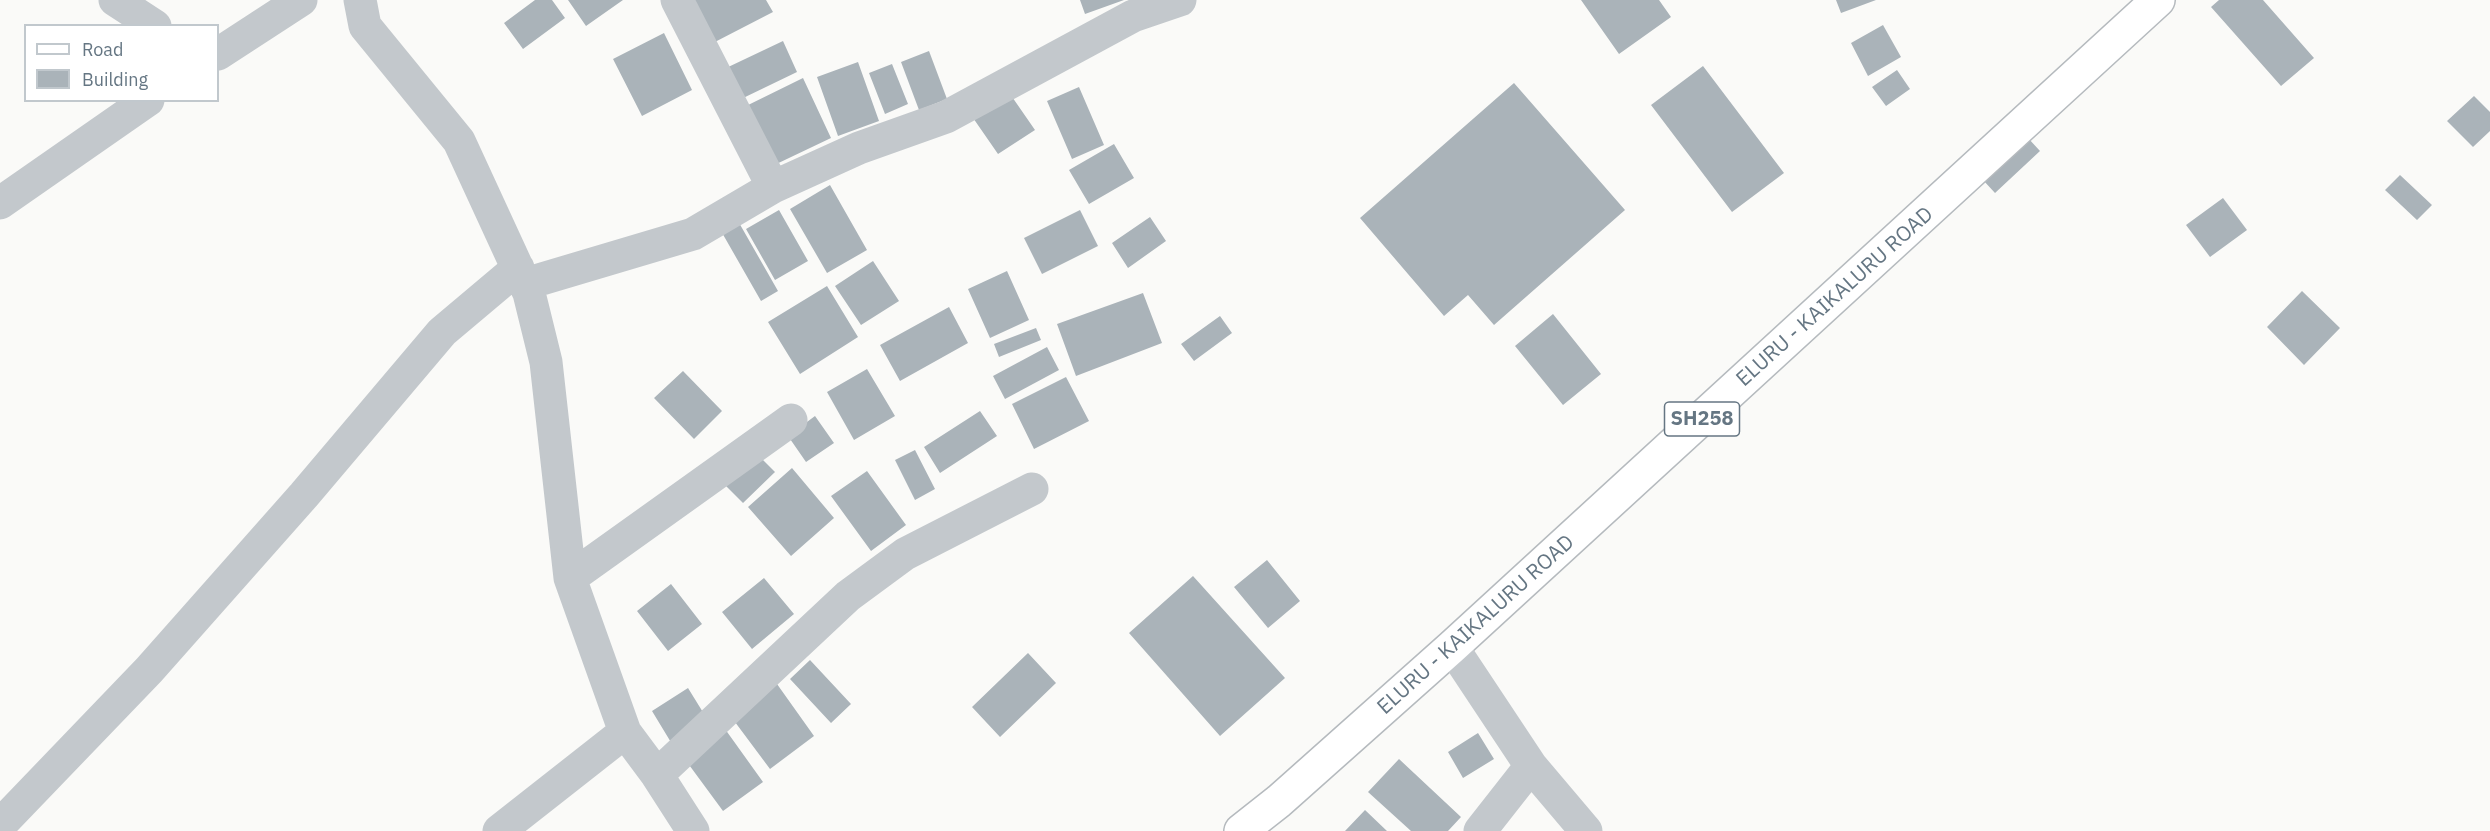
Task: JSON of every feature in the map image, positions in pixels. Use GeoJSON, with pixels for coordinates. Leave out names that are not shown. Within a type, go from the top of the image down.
{"type":"FeatureCollection","features":[{"type":"Feature","properties":{"kind":"main road","name":"ELURU - KAIKALURU ROAD"},"geometry":{"type":"LineString","coordinates":[[1241,831],[1279,801],[1452,647],[2158,0]]}},
{"type":"Feature","properties":{"kind":"street"},"geometry":{"type":"LineString","coordinates":[[115,0],[152,24]]}},
{"type":"Feature","properties":{"kind":"street"},"geometry":{"type":"LineString","coordinates":[[219,53],[302,0]]}},
{"type":"Feature","properties":{"kind":"street"},"geometry":{"type":"LineString","coordinates":[[360,0],[364,26],[459,141],[529,293],[546,362],[570,578],[625,732],[657,775],[693,831]]}},
{"type":"Feature","properties":{"kind":"street"},"geometry":{"type":"LineString","coordinates":[[677,0],[773,187]]}},
{"type":"Feature","properties":{"kind":"street"},"geometry":{"type":"LineString","coordinates":[[0,825],[149,669],[296,504],[442,332],[521,276],[693,234],[773,187],[860,148],[946,117],[1133,16],[1180,0]]}},
{"type":"Feature","properties":{"kind":"street"},"geometry":{"type":"LineString","coordinates":[[0,203],[145,102]]}},
{"type":"Feature","properties":{"kind":"street"},"geometry":{"type":"LineString","coordinates":[[570,578],[791,420]]}},
{"type":"Feature","properties":{"kind":"street"},"geometry":{"type":"LineString","coordinates":[[657,775],[848,596],[905,554],[1032,489]]}},
{"type":"Feature","properties":{"kind":"street"},"geometry":{"type":"LineString","coordinates":[[1452,647],[1532,766],[1586,831]]}},
{"type":"Feature","properties":{"kind":"street"},"geometry":{"type":"LineString","coordinates":[[499,831],[625,732]]}},
{"type":"Feature","properties":{"kind":"street"},"geometry":{"type":"LineString","coordinates":[[1480,831],[1532,766]]}},
{"type":"Feature","properties":{"kind":"building"},"geometry":{"type":"Polygon","coordinates":[[[535,0],[552,0],[565,18],[523,49],[504,23],[535,0]]]}},
{"type":"Feature","properties":{"kind":"building"},"geometry":{"type":"Polygon","coordinates":[[[568,0],[623,0],[586,26],[568,0]]]}},
{"type":"Feature","properties":{"kind":"building"},"geometry":{"type":"Polygon","coordinates":[[[692,0],[766,0],[773,12],[711,44],[692,0]]]}},
{"type":"Feature","properties":{"kind":"building"},"geometry":{"type":"Polygon","coordinates":[[[1080,0],[1124,0],[1085,14],[1080,0]]]}},
{"type":"Feature","properties":{"kind":"building"},"geometry":{"type":"Polygon","coordinates":[[[1581,0],[1659,0],[1671,17],[1619,54],[1581,0]]]}},
{"type":"Feature","properties":{"kind":"building"},"geometry":{"type":"Polygon","coordinates":[[[1836,0],[1876,0],[1841,13],[1836,0]]]}},
{"type":"Feature","properties":{"kind":"building"},"geometry":{"type":"Polygon","coordinates":[[[2219,0],[2263,0],[2314,58],[2281,86],[2211,7],[2219,0]]]}},
{"type":"Feature","properties":{"kind":"building"},"geometry":{"type":"Polygon","coordinates":[[[1883,25],[1901,57],[1868,76],[1851,43],[1883,25]]]}},
{"type":"Feature","properties":{"kind":"building"},"geometry":{"type":"Polygon","coordinates":[[[664,33],[692,90],[642,116],[613,59],[664,33]]]}},
{"type":"Feature","properties":{"kind":"building"},"geometry":{"type":"Polygon","coordinates":[[[783,41],[797,72],[739,100],[724,69],[783,41]]]}},
{"type":"Feature","properties":{"kind":"building"},"geometry":{"type":"Polygon","coordinates":[[[929,51],[947,99],[919,110],[901,62],[929,51]]]}},
{"type":"Feature","properties":{"kind":"building"},"geometry":{"type":"Polygon","coordinates":[[[858,62],[879,121],[838,136],[817,77],[858,62]]]}},
{"type":"Feature","properties":{"kind":"building"},"geometry":{"type":"Polygon","coordinates":[[[892,64],[908,104],[885,114],[869,73],[892,64]]]}},
{"type":"Feature","properties":{"kind":"building"},"geometry":{"type":"Polygon","coordinates":[[[1703,66],[1784,173],[1732,212],[1651,105],[1703,66]]]}},
{"type":"Feature","properties":{"kind":"building"},"geometry":{"type":"Polygon","coordinates":[[[1897,70],[1910,89],[1886,106],[1872,87],[1897,70]]]}},
{"type":"Feature","properties":{"kind":"building"},"geometry":{"type":"Polygon","coordinates":[[[803,78],[831,138],[768,168],[740,109],[803,78]]]}},
{"type":"Feature","properties":{"kind":"building"},"geometry":{"type":"Polygon","coordinates":[[[1514,83],[1625,210],[1494,325],[1468,295],[1444,316],[1360,218],[1514,83]]]}},
{"type":"Feature","properties":{"kind":"building"},"geometry":{"type":"Polygon","coordinates":[[[1079,87],[1104,145],[1072,159],[1047,101],[1079,87]]]}},
{"type":"Feature","properties":{"kind":"building"},"geometry":{"type":"Polygon","coordinates":[[[1008,91],[1035,130],[998,154],[971,115],[1008,91]]]}},
{"type":"Feature","properties":{"kind":"building"},"geometry":{"type":"Polygon","coordinates":[[[2474,96],[2490,112],[2490,131],[2473,147],[2447,121],[2474,96]]]}},
{"type":"Feature","properties":{"kind":"building"},"geometry":{"type":"Polygon","coordinates":[[[2028,138],[2040,151],[1995,193],[1983,180],[2028,138]]]}},
{"type":"Feature","properties":{"kind":"building"},"geometry":{"type":"Polygon","coordinates":[[[1114,144],[1134,178],[1089,204],[1069,170],[1114,144]]]}},
{"type":"Feature","properties":{"kind":"building"},"geometry":{"type":"Polygon","coordinates":[[[2400,175],[2432,205],[2417,220],[2385,190],[2400,175]]]}},
{"type":"Feature","properties":{"kind":"building"},"geometry":{"type":"Polygon","coordinates":[[[830,185],[867,250],[827,273],[790,209],[830,185]]]}},
{"type":"Feature","properties":{"kind":"building"},"geometry":{"type":"Polygon","coordinates":[[[2223,198],[2247,230],[2210,257],[2186,225],[2223,198]]]}},
{"type":"Feature","properties":{"kind":"building"},"geometry":{"type":"Polygon","coordinates":[[[779,210],[808,261],[775,280],[746,229],[779,210]]]}},
{"type":"Feature","properties":{"kind":"building"},"geometry":{"type":"Polygon","coordinates":[[[1080,210],[1098,246],[1042,274],[1024,238],[1080,210]]]}},
{"type":"Feature","properties":{"kind":"building"},"geometry":{"type":"Polygon","coordinates":[[[734,214],[778,291],[761,301],[717,224],[734,214]]]}},
{"type":"Feature","properties":{"kind":"building"},"geometry":{"type":"Polygon","coordinates":[[[1150,217],[1166,241],[1128,268],[1112,243],[1150,217]]]}},
{"type":"Feature","properties":{"kind":"building"},"geometry":{"type":"Polygon","coordinates":[[[873,261],[899,301],[861,325],[835,286],[873,261]]]}},
{"type":"Feature","properties":{"kind":"building"},"geometry":{"type":"Polygon","coordinates":[[[1007,271],[1029,320],[990,338],[968,289],[1007,271]]]}},
{"type":"Feature","properties":{"kind":"building"},"geometry":{"type":"Polygon","coordinates":[[[827,286],[858,337],[800,374],[768,322],[827,286]]]}},
{"type":"Feature","properties":{"kind":"building"},"geometry":{"type":"Polygon","coordinates":[[[2302,291],[2340,328],[2304,365],[2267,327],[2302,291]]]}},
{"type":"Feature","properties":{"kind":"building"},"geometry":{"type":"Polygon","coordinates":[[[1143,293],[1162,343],[1076,376],[1057,324],[1143,293]]]}},
{"type":"Feature","properties":{"kind":"building"},"geometry":{"type":"Polygon","coordinates":[[[949,307],[968,343],[900,381],[880,345],[949,307]]]}},
{"type":"Feature","properties":{"kind":"building"},"geometry":{"type":"Polygon","coordinates":[[[1553,314],[1601,374],[1563,405],[1515,346],[1553,314]]]}},
{"type":"Feature","properties":{"kind":"building"},"geometry":{"type":"Polygon","coordinates":[[[1220,316],[1232,333],[1194,361],[1181,344],[1220,316]]]}},
{"type":"Feature","properties":{"kind":"building"},"geometry":{"type":"Polygon","coordinates":[[[1036,328],[1041,340],[999,357],[994,344],[1036,328]]]}},
{"type":"Feature","properties":{"kind":"building"},"geometry":{"type":"Polygon","coordinates":[[[1047,347],[1059,370],[1005,399],[993,376],[1047,347]]]}},
{"type":"Feature","properties":{"kind":"building"},"geometry":{"type":"Polygon","coordinates":[[[867,369],[895,416],[854,440],[827,392],[867,369]]]}},
{"type":"Feature","properties":{"kind":"building"},"geometry":{"type":"Polygon","coordinates":[[[683,371],[722,411],[694,439],[654,398],[683,371]]]}},
{"type":"Feature","properties":{"kind":"building"},"geometry":{"type":"Polygon","coordinates":[[[1066,377],[1089,421],[1034,449],[1012,404],[1066,377]]]}},
{"type":"Feature","properties":{"kind":"building"},"geometry":{"type":"Polygon","coordinates":[[[980,411],[997,436],[940,473],[924,447],[980,411]]]}},
{"type":"Feature","properties":{"kind":"building"},"geometry":{"type":"Polygon","coordinates":[[[815,416],[834,443],[806,462],[788,436],[815,416]]]}},
{"type":"Feature","properties":{"kind":"building"},"geometry":{"type":"Polygon","coordinates":[[[915,450],[935,489],[915,500],[895,460],[915,450]]]}},
{"type":"Feature","properties":{"kind":"building"},"geometry":{"type":"Polygon","coordinates":[[[755,452],[775,472],[743,503],[723,483],[755,452]]]}},
{"type":"Feature","properties":{"kind":"building"},"geometry":{"type":"Polygon","coordinates":[[[792,468],[834,518],[791,556],[748,507],[792,468]]]}},
{"type":"Feature","properties":{"kind":"building"},"geometry":{"type":"Polygon","coordinates":[[[867,471],[906,525],[871,551],[831,496],[867,471]]]}},
{"type":"Feature","properties":{"kind":"building"},"geometry":{"type":"Polygon","coordinates":[[[1267,560],[1300,601],[1268,628],[1234,587],[1267,560]]]}},
{"type":"Feature","properties":{"kind":"building"},"geometry":{"type":"Polygon","coordinates":[[[1193,576],[1285,678],[1220,736],[1129,633],[1193,576]]]}},
{"type":"Feature","properties":{"kind":"building"},"geometry":{"type":"Polygon","coordinates":[[[764,578],[794,614],[752,649],[722,612],[764,578]]]}},
{"type":"Feature","properties":{"kind":"building"},"geometry":{"type":"Polygon","coordinates":[[[671,584],[702,624],[668,651],[637,611],[671,584]]]}},
{"type":"Feature","properties":{"kind":"building"},"geometry":{"type":"Polygon","coordinates":[[[1028,653],[1056,683],[1000,737],[972,707],[1028,653]]]}},
{"type":"Feature","properties":{"kind":"building"},"geometry":{"type":"Polygon","coordinates":[[[810,660],[851,704],[831,723],[790,679],[810,660]]]}},
{"type":"Feature","properties":{"kind":"building"},"geometry":{"type":"Polygon","coordinates":[[[777,684],[814,736],[770,769],[732,718],[777,684]]]}},
{"type":"Feature","properties":{"kind":"building"},"geometry":{"type":"Polygon","coordinates":[[[688,688],[709,722],[672,744],[652,711],[688,688]]]}},
{"type":"Feature","properties":{"kind":"building"},"geometry":{"type":"Polygon","coordinates":[[[725,729],[763,782],[723,811],[684,758],[725,729]]]}},
{"type":"Feature","properties":{"kind":"building"},"geometry":{"type":"Polygon","coordinates":[[[1478,733],[1494,759],[1463,778],[1448,752],[1478,733]]]}},
{"type":"Feature","properties":{"kind":"building"},"geometry":{"type":"Polygon","coordinates":[[[1399,759],[1461,817],[1448,831],[1411,831],[1368,792],[1399,759]]]}},
{"type":"Feature","properties":{"kind":"building"},"geometry":{"type":"Polygon","coordinates":[[[1365,810],[1387,831],[1345,831],[1365,810]]]}}]}
